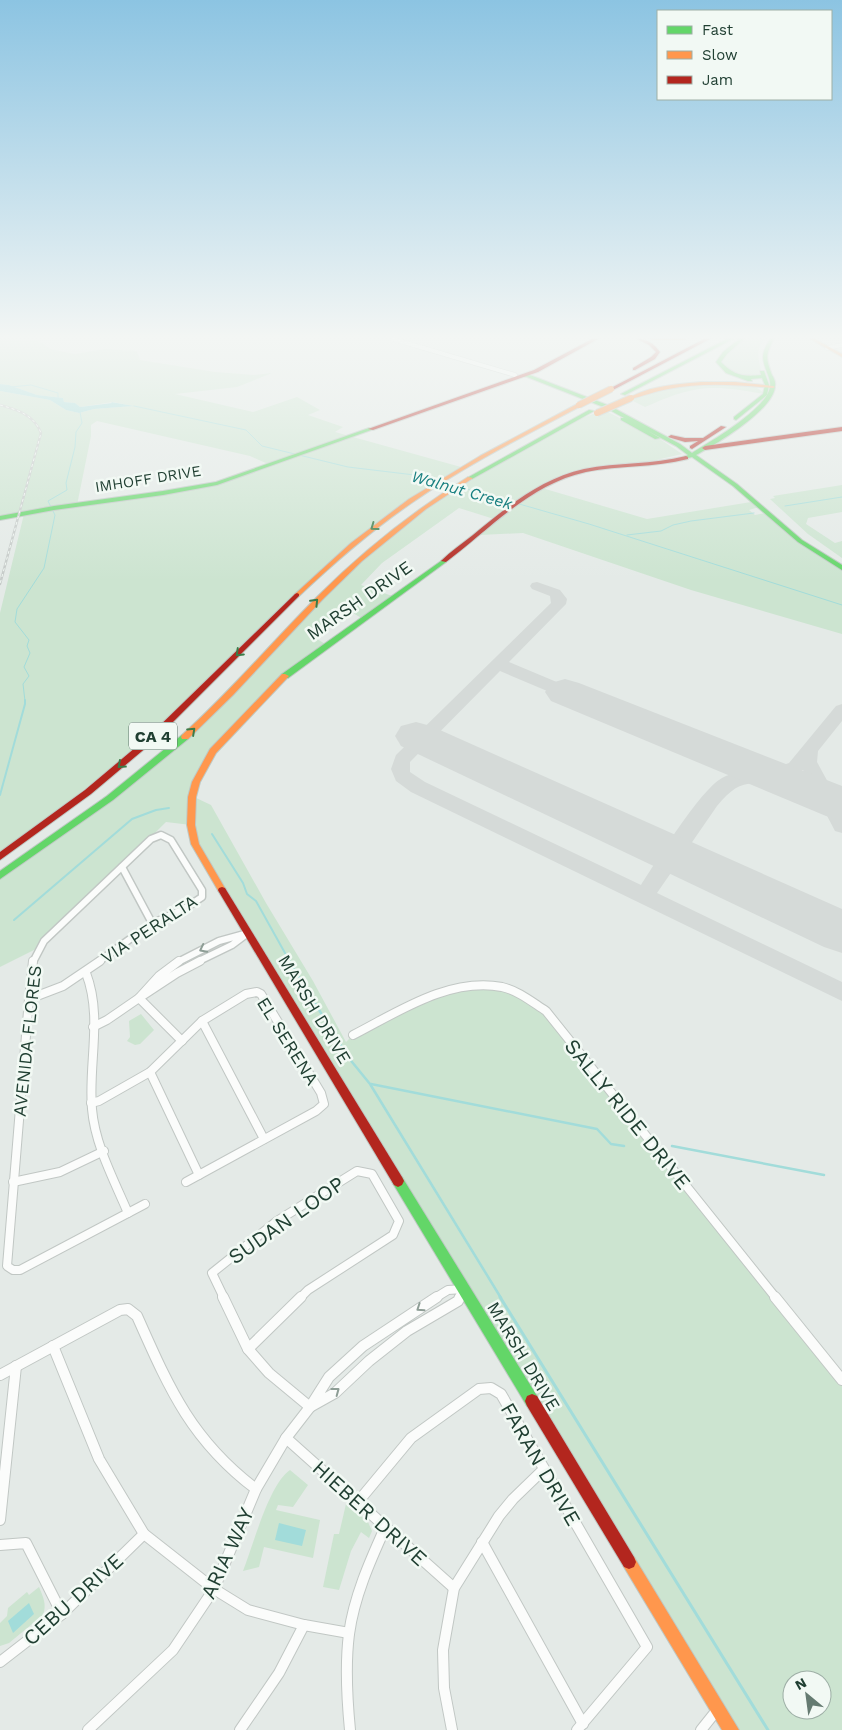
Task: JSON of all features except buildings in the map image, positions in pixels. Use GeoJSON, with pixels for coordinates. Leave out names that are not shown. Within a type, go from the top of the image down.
{"type":"FeatureCollection","features":[{"type":"Feature","properties":{"kind":"main road","name":"IMHOFF DRIVE"},"geometry":{"type":"LineString","coordinates":[[0,518],[28,512],[190,489],[217,483],[394,420]]}},
{"type":"Feature","properties":{"kind":"main road","name":"CA 4"},"geometry":{"type":"LineString","coordinates":[[4,854],[108,776],[170,720],[330,563],[366,533],[413,499],[468,464],[550,420]]}},
{"type":"Feature","properties":{"kind":"main road","name":"CA 4"},"geometry":{"type":"LineString","coordinates":[[2,878],[88,820],[99,805],[190,732],[340,576],[383,539],[429,503],[483,468],[576,420]]}},
{"type":"Feature","properties":{"kind":"main road"},"geometry":{"type":"LineString","coordinates":[[624,420],[657,437],[693,450],[842,429]]}},
{"type":"Feature","properties":{"kind":"main road"},"geometry":{"type":"LineString","coordinates":[[636,420],[693,450],[807,547],[842,568]]}},
{"type":"Feature","properties":{"kind":"main road"},"geometry":{"type":"LineString","coordinates":[[693,450],[728,420]]}},
{"type":"Feature","properties":{"kind":"main road"},"geometry":{"type":"LineString","coordinates":[[693,450],[720,436],[742,420]]}},
{"type":"Feature","properties":{"kind":"main road"},"geometry":{"type":"LineString","coordinates":[[662,433],[685,440],[697,440],[693,450]]}},
{"type":"Feature","properties":{"kind":"main road"},"geometry":{"type":"LineString","coordinates":[[720,436],[728,441],[743,442]]}},
{"type":"Feature","properties":{"kind":"main road","name":"MARSH DRIVE"},"geometry":{"type":"LineString","coordinates":[[693,450],[645,464],[583,471],[535,490],[484,528],[466,546],[280,679],[220,744],[203,767],[192,797],[191,825],[195,844],[248,933],[731,1730]]}},
{"type":"Feature","properties":{"kind":"street","name":"AVENIDA FLORES"},"geometry":{"type":"LineString","coordinates":[[128,1213],[20,1270],[10,1268],[6,1261],[33,960],[44,941],[151,839],[159,835]]}},
{"type":"Feature","properties":{"kind":"street","name":"VIA PERALTA"},"geometry":{"type":"LineString","coordinates":[[29,1000],[55,991],[86,973],[111,951],[152,923],[200,900],[203,894],[176,846],[166,837],[159,835]]}},
{"type":"Feature","properties":{"kind":"street"},"geometry":{"type":"LineString","coordinates":[[122,867],[152,923]]}},
{"type":"Feature","properties":{"kind":"street"},"geometry":{"type":"LineString","coordinates":[[94,1028],[139,998],[146,986],[176,964],[204,948],[234,935],[248,933]]}},
{"type":"Feature","properties":{"kind":"street"},"geometry":{"type":"LineString","coordinates":[[86,973],[92,987],[94,1028],[91,1103],[93,1121],[128,1213],[145,1204]]}},
{"type":"Feature","properties":{"kind":"street","name":"SALLY RIDE DRIVE"},"geometry":{"type":"LineString","coordinates":[[353,1035],[446,990],[470,985],[496,986],[523,995],[546,1011],[842,1380]]}},
{"type":"Feature","properties":{"kind":"street","name":"EL SERENA"},"geometry":{"type":"LineString","coordinates":[[91,1103],[99,1101],[150,1072],[202,1021],[246,994],[257,992],[261,994],[322,1093],[324,1104],[321,1108],[186,1182]]}},
{"type":"Feature","properties":{"kind":"street"},"geometry":{"type":"LineString","coordinates":[[139,998],[182,1041]]}},
{"type":"Feature","properties":{"kind":"street"},"geometry":{"type":"LineString","coordinates":[[202,1021],[264,1139]]}},
{"type":"Feature","properties":{"kind":"street"},"geometry":{"type":"LineString","coordinates":[[150,1072],[199,1176]]}},
{"type":"Feature","properties":{"kind":"street"},"geometry":{"type":"LineString","coordinates":[[13,1182],[60,1172],[104,1151]]}},
{"type":"Feature","properties":{"kind":"street","name":"SUDAN LOOP"},"geometry":{"type":"LineString","coordinates":[[248,1349],[308,1290],[393,1235],[400,1221],[372,1174],[357,1171],[277,1221],[212,1273],[248,1349],[256,1361],[279,1383],[310,1407]]}},
{"type":"Feature","properties":{"kind":"street","name":"ARIA WAY"},"geometry":{"type":"LineString","coordinates":[[88,1730],[173,1650],[214,1588],[256,1489],[286,1438],[310,1407],[329,1377],[363,1346],[448,1290],[463,1289],[458,1302],[407,1331],[369,1361],[335,1393],[310,1407]]}},
{"type":"Feature","properties":{"kind":"street"},"geometry":{"type":"LineString","coordinates":[[0,1375],[120,1310],[128,1309],[137,1316],[184,1416],[215,1453],[244,1481],[256,1489]]}},
{"type":"Feature","properties":{"kind":"street"},"geometry":{"type":"LineString","coordinates":[[53,1346],[99,1459],[144,1534],[214,1588],[248,1610],[304,1625],[349,1633]]}},
{"type":"Feature","properties":{"kind":"street"},"geometry":{"type":"LineString","coordinates":[[0,1520],[16,1366]]}},
{"type":"Feature","properties":{"kind":"street","name":"FARAN DRIVE"},"geometry":{"type":"LineString","coordinates":[[357,1502],[411,1438],[479,1389],[488,1387],[495,1389],[501,1394],[647,1647],[580,1727]]}},
{"type":"Feature","properties":{"kind":"street","name":"HIEBER DRIVE"},"geometry":{"type":"LineString","coordinates":[[286,1438],[454,1588]]}},
{"type":"Feature","properties":{"kind":"street"},"geometry":{"type":"LineString","coordinates":[[452,1730],[444,1688],[443,1650],[454,1588],[508,1504],[544,1469]]}},
{"type":"Feature","properties":{"kind":"street"},"geometry":{"type":"LineString","coordinates":[[350,1730],[347,1698],[349,1633],[364,1576],[385,1528]]}},
{"type":"Feature","properties":{"kind":"street","name":"CEBU DRIVE"},"geometry":{"type":"LineString","coordinates":[[0,1662],[62,1614],[144,1534]]}},
{"type":"Feature","properties":{"kind":"street"},"geometry":{"type":"LineString","coordinates":[[482,1542],[580,1727]]}},
{"type":"Feature","properties":{"kind":"street"},"geometry":{"type":"LineString","coordinates":[[0,1545],[26,1543],[62,1614]]}},
{"type":"Feature","properties":{"kind":"street"},"geometry":{"type":"LineString","coordinates":[[240,1730],[279,1673],[304,1625]]}},
{"type":"Feature","properties":{"kind":"street"},"geometry":{"type":"LineString","coordinates":[[701,1730],[718,1709]]}},
{"type":"Feature","properties":{"kind":"green space"},"geometry":{"type":"Polygon","coordinates":[[[0,420],[322,420],[343,427],[335,432],[461,467],[366,533],[170,720],[0,857],[0,613],[24,514],[0,518],[0,420]],[[97,421],[91,425],[91,436],[77,505],[217,483],[268,464],[250,456],[97,421]]]}},
{"type":"Feature","properties":{"kind":"green space"},"geometry":{"type":"Polygon","coordinates":[[[578,420],[623,420],[657,437],[682,454],[652,461],[583,471],[542,488],[647,519],[751,502],[759,507],[749,510],[755,515],[766,513],[794,537],[842,568],[842,634],[691,590],[523,533],[480,535],[483,528],[494,519],[459,508],[382,563],[361,585],[395,597],[363,619],[343,607],[312,636],[327,645],[295,667],[213,751],[192,796],[211,805],[266,903],[313,981],[346,1042],[353,1035],[446,990],[496,986],[546,1011],[842,1380],[842,1730],[731,1730],[201,856],[191,825],[166,822],[40,947],[0,967],[0,876],[190,732],[357,561],[429,503],[566,424],[578,420]]]}},
{"type":"Feature","properties":{"kind":"green space"},"geometry":{"type":"Polygon","coordinates":[[[842,485],[842,512],[808,518],[806,524],[835,543],[842,541],[842,558],[808,534],[770,499],[775,498],[773,496],[842,485]]]}},
{"type":"Feature","properties":{"kind":"green space"},"geometry":{"type":"Polygon","coordinates":[[[141,1014],[154,1030],[140,1044],[135,1045],[127,1041],[130,1037],[129,1021],[141,1014]]]}},
{"type":"Feature","properties":{"kind":"green space"},"geometry":{"type":"Polygon","coordinates":[[[290,1470],[308,1485],[293,1507],[278,1505],[276,1510],[320,1520],[313,1558],[264,1547],[259,1567],[243,1571],[262,1516],[275,1488],[282,1477],[290,1470]]]}},
{"type":"Feature","properties":{"kind":"green space"},"geometry":{"type":"Polygon","coordinates":[[[346,1504],[368,1522],[372,1531],[369,1538],[361,1532],[351,1551],[339,1590],[323,1587],[334,1534],[339,1534],[346,1504]]]}},
{"type":"Feature","properties":{"kind":"green space"},"geometry":{"type":"Polygon","coordinates":[[[39,1587],[45,1604],[43,1615],[9,1643],[0,1646],[0,1623],[7,1616],[8,1608],[27,1592],[29,1595],[39,1587]]]}},
{"type":"Feature","properties":{"kind":"water"},"geometry":{"type":"Polygon","coordinates":[[[279,1523],[306,1530],[302,1546],[275,1540],[279,1523]]]}},
{"type":"Feature","properties":{"kind":"water"},"geometry":{"type":"Polygon","coordinates":[[[29,1603],[34,1614],[13,1633],[8,1621],[29,1603]]]}},
{"type":"Feature","properties":{"kind":"waterway"},"geometry":{"type":"LineString","coordinates":[[25,701],[23,684],[29,676],[24,667],[30,653],[27,646],[29,640],[15,622],[17,609],[44,568],[55,515],[48,501],[67,490],[66,483],[75,447],[76,432],[82,423],[81,420]]}},
{"type":"Feature","properties":{"kind":"waterway","name":"Walnut Creek"},"geometry":{"type":"LineString","coordinates":[[198,420],[246,430],[262,446],[348,467],[423,476],[439,481]]}},
{"type":"Feature","properties":{"kind":"waterway","name":"Walnut Creek"},"geometry":{"type":"LineString","coordinates":[[443,482],[455,486]]}},
{"type":"Feature","properties":{"kind":"waterway","name":"Walnut Creek"},"geometry":{"type":"LineString","coordinates":[[460,487],[589,524],[842,605]]}},
{"type":"Feature","properties":{"kind":"waterway"},"geometry":{"type":"LineString","coordinates":[[785,506],[842,497]]}},
{"type":"Feature","properties":{"kind":"waterway"},"geometry":{"type":"LineString","coordinates":[[627,535],[661,531],[673,525],[691,521],[754,513]]}},
{"type":"Feature","properties":{"kind":"waterway"},"geometry":{"type":"LineString","coordinates":[[0,795],[25,701]]}},
{"type":"Feature","properties":{"kind":"waterway"},"geometry":{"type":"LineString","coordinates":[[14,920],[132,819],[156,810],[169,808]]}},
{"type":"Feature","properties":{"kind":"waterway"},"geometry":{"type":"LineString","coordinates":[[212,834],[243,883],[247,894],[256,901],[290,962]]}},
{"type":"Feature","properties":{"kind":"waterway"},"geometry":{"type":"LineString","coordinates":[[289,961],[348,1057],[370,1084],[501,1298]]}},
{"type":"Feature","properties":{"kind":"waterway"},"geometry":{"type":"LineString","coordinates":[[371,1084],[597,1129],[611,1144],[624,1146]]}},
{"type":"Feature","properties":{"kind":"waterway"},"geometry":{"type":"LineString","coordinates":[[672,1146],[824,1175]]}},
{"type":"Feature","properties":{"kind":"waterway"},"geometry":{"type":"LineString","coordinates":[[500,1297],[768,1730]]}},
{"type":"Feature","properties":{"kind":"taxiway"},"geometry":{"type":"LineString","coordinates":[[537,586],[555,593],[559,599],[558,604],[402,759],[400,764],[401,773],[409,782],[418,787],[644,896]]}},
{"type":"Feature","properties":{"kind":"taxiway"},"geometry":{"type":"LineString","coordinates":[[498,664],[565,692]]}},
{"type":"Feature","properties":{"kind":"taxiway"},"geometry":{"type":"LineString","coordinates":[[765,772],[780,773],[795,767],[842,710]]}},
{"type":"Feature","properties":{"kind":"taxiway"},"geometry":{"type":"LineString","coordinates":[[809,751],[808,762],[842,826]]}},
{"type":"Feature","properties":{"kind":"taxiway"},"geometry":{"type":"LineString","coordinates":[[644,896],[698,817],[710,801],[729,782],[753,777],[794,785]]}},
{"type":"Feature","properties":{"kind":"taxiway"},"geometry":{"type":"LineString","coordinates":[[644,896],[842,992]]}},
{"type":"Feature","properties":{"kind":"runway"},"geometry":{"type":"LineString","coordinates":[[565,692],[842,804]]}},
{"type":"Feature","properties":{"kind":"runway"},"geometry":{"type":"LineString","coordinates":[[416,736],[842,932]]}},
{"type":"Feature","properties":{"kind":"railway"},"geometry":{"type":"LineString","coordinates":[[0,584],[41,433],[32,420]]}},
{"type":"Feature","properties":{"kind":"traffic: fast"},"geometry":{"type":"LineString","coordinates":[[470,478],[575,420]]}},
{"type":"Feature","properties":{"kind":"traffic: fast"},"geometry":{"type":"LineString","coordinates":[[624,420],[657,438]]}},
{"type":"Feature","properties":{"kind":"traffic: fast"},"geometry":{"type":"LineString","coordinates":[[631,420],[678,445],[735,485],[800,541],[842,568]]}},
{"type":"Feature","properties":{"kind":"traffic: fast"},"geometry":{"type":"LineString","coordinates":[[686,458],[722,437],[745,420]]}},
{"type":"Feature","properties":{"kind":"traffic: fast"},"geometry":{"type":"LineString","coordinates":[[0,518],[217,483],[371,429]]}},
{"type":"Feature","properties":{"kind":"traffic: fast"},"geometry":{"type":"LineString","coordinates":[[285,676],[444,561]]}},
{"type":"Feature","properties":{"kind":"traffic: fast"},"geometry":{"type":"LineString","coordinates":[[0,876],[110,798],[185,737]]}},
{"type":"Feature","properties":{"kind":"traffic: fast"},"geometry":{"type":"LineString","coordinates":[[398,1181],[532,1401]]}},
{"type":"Feature","properties":{"kind":"traffic: slow"},"geometry":{"type":"LineString","coordinates":[[297,595],[353,544],[411,500],[482,457],[550,420]]}},
{"type":"Feature","properties":{"kind":"traffic: slow"},"geometry":{"type":"LineString","coordinates":[[185,737],[230,693],[320,597],[360,559],[402,524],[446,492],[470,478]]}},
{"type":"Feature","properties":{"kind":"traffic: slow"},"geometry":{"type":"LineString","coordinates":[[222,890],[195,844],[191,825],[192,797],[196,782],[213,751],[285,676]]}},
{"type":"Feature","properties":{"kind":"traffic: slow"},"geometry":{"type":"LineString","coordinates":[[629,1562],[731,1730]]}},
{"type":"Feature","properties":{"kind":"traffic: jam"},"geometry":{"type":"LineString","coordinates":[[371,429],[397,420]]}},
{"type":"Feature","properties":{"kind":"traffic: jam"},"geometry":{"type":"LineString","coordinates":[[692,447],[723,427]]}},
{"type":"Feature","properties":{"kind":"traffic: jam"},"geometry":{"type":"LineString","coordinates":[[705,448],[842,429]]}},
{"type":"Feature","properties":{"kind":"traffic: jam"},"geometry":{"type":"LineString","coordinates":[[671,437],[685,440],[702,439]]}},
{"type":"Feature","properties":{"kind":"traffic: jam"},"geometry":{"type":"LineString","coordinates":[[444,561],[508,509],[542,486],[562,477],[597,469],[661,464],[686,458]]}},
{"type":"Feature","properties":{"kind":"traffic: jam"},"geometry":{"type":"LineString","coordinates":[[0,857],[88,792],[151,739],[297,595]]}},
{"type":"Feature","properties":{"kind":"traffic: jam"},"geometry":{"type":"LineString","coordinates":[[222,890],[398,1181]]}},
{"type":"Feature","properties":{"kind":"traffic: jam"},"geometry":{"type":"LineString","coordinates":[[532,1401],[629,1562]]}}]}
